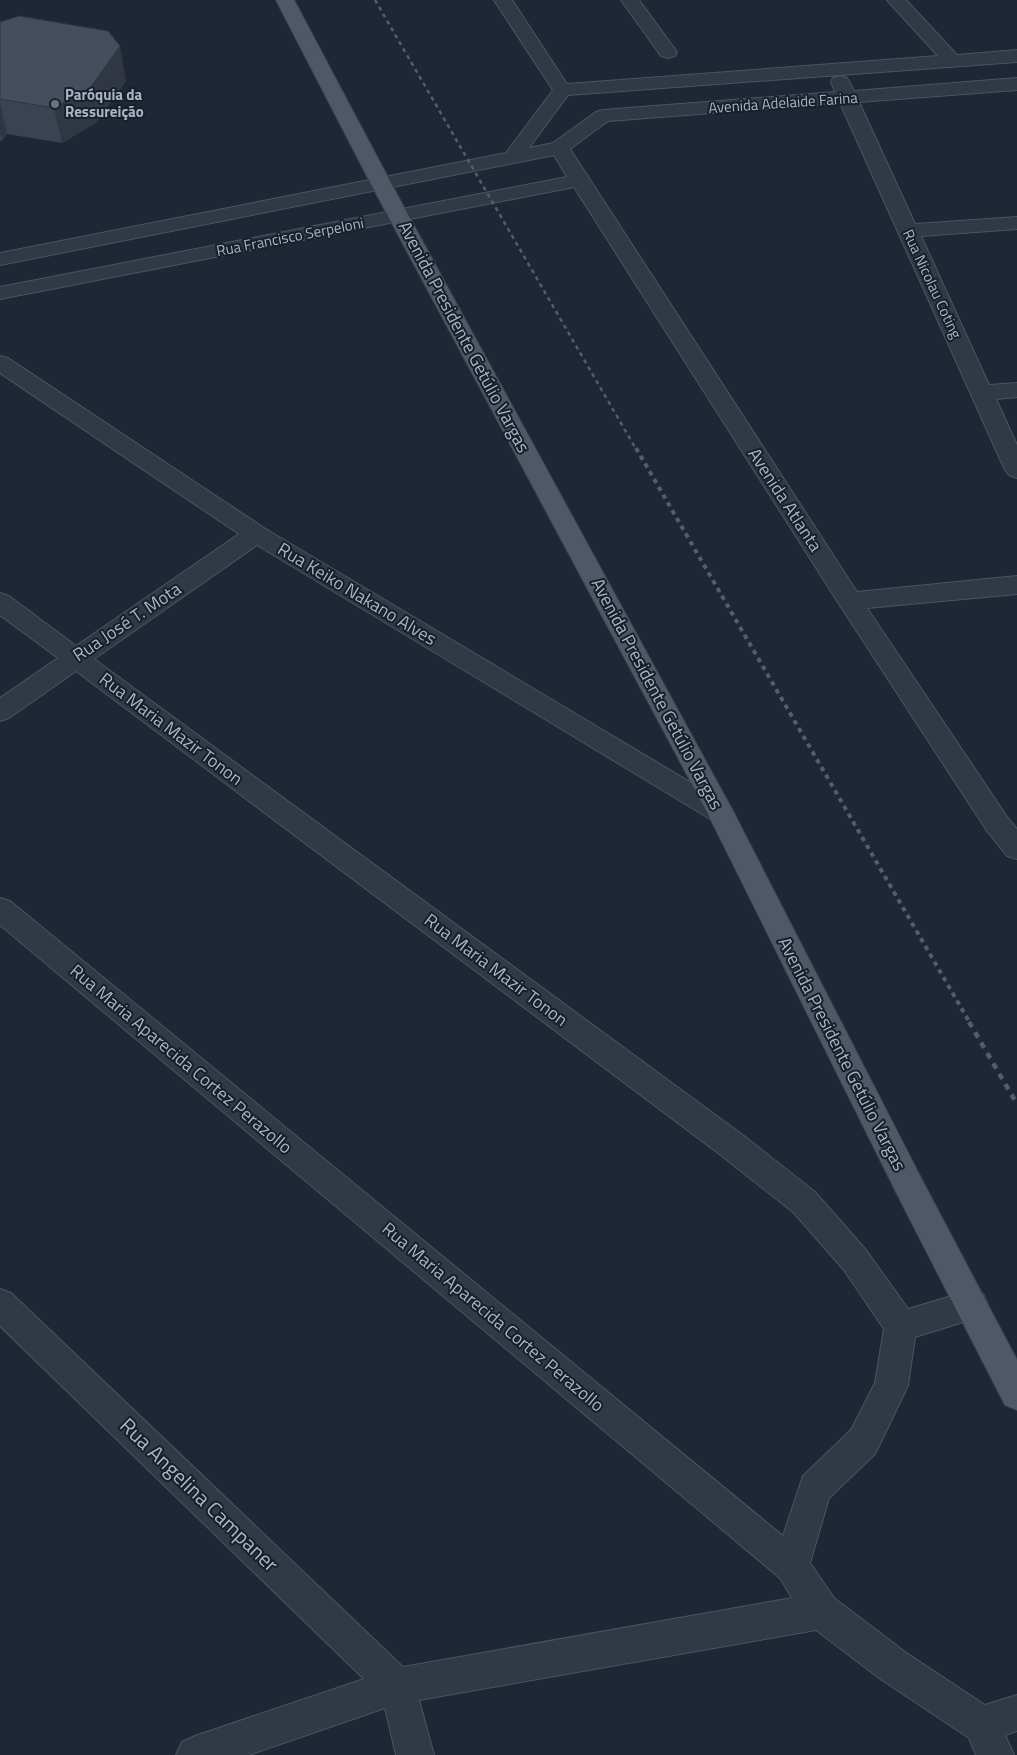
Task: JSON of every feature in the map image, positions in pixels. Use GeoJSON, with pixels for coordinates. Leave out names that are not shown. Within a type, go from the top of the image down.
{"type":"FeatureCollection","features":[{"type":"Feature","properties":{"kind":"main road","name":"Avenida Presidente Getúlio Vargas"},"geometry":{"type":"LineString","coordinates":[[284,0],[398,216],[721,813],[900,1168],[1017,1394]]}},
{"type":"Feature","properties":{"kind":"street"},"geometry":{"type":"LineString","coordinates":[[503,0],[562,90],[512,158]]}},
{"type":"Feature","properties":{"kind":"street"},"geometry":{"type":"LineString","coordinates":[[630,0],[668,52]]}},
{"type":"Feature","properties":{"kind":"street"},"geometry":{"type":"LineString","coordinates":[[896,0],[952,61]]}},
{"type":"Feature","properties":{"kind":"street","name":"Avenida Adelaide Farina"},"geometry":{"type":"LineString","coordinates":[[562,90],[1017,56]]}},
{"type":"Feature","properties":{"kind":"street","name":"Rua Nicolau Coting"},"geometry":{"type":"LineString","coordinates":[[834,70],[1017,470]]}},
{"type":"Feature","properties":{"kind":"street","name":"Avenida Adelaide Farina"},"geometry":{"type":"LineString","coordinates":[[559,148],[603,116],[1017,84]]}},
{"type":"Feature","properties":{"kind":"street","name":"Rua Francisco Serpeloni"},"geometry":{"type":"LineString","coordinates":[[0,259],[559,148]]}},
{"type":"Feature","properties":{"kind":"street","name":"Avenida Atlanta"},"geometry":{"type":"LineString","coordinates":[[559,148],[850,601],[996,824],[1017,848]]}},
{"type":"Feature","properties":{"kind":"street","name":"Rua Francisco Serpeloni"},"geometry":{"type":"LineString","coordinates":[[0,293],[580,180]]}},
{"type":"Feature","properties":{"kind":"street"},"geometry":{"type":"LineString","coordinates":[[908,231],[1017,222]]}},
{"type":"Feature","properties":{"kind":"street","name":"Rua Keiko Nakano Alves"},"geometry":{"type":"LineString","coordinates":[[0,363],[256,534],[721,813]]}},
{"type":"Feature","properties":{"kind":"street"},"geometry":{"type":"LineString","coordinates":[[982,393],[1017,390]]}},
{"type":"Feature","properties":{"kind":"street","name":"Rua José T. Mota"},"geometry":{"type":"LineString","coordinates":[[0,711],[256,534]]}},
{"type":"Feature","properties":{"kind":"street"},"geometry":{"type":"LineString","coordinates":[[850,601],[1017,585]]}},
{"type":"Feature","properties":{"kind":"street","name":"Rua Maria Mazir Tonon"},"geometry":{"type":"LineString","coordinates":[[0,602],[734,1146],[804,1202],[855,1260],[901,1326]]}},
{"type":"Feature","properties":{"kind":"street","name":"Rua Maria Aparecida Cortez Perazollo"},"geometry":{"type":"LineString","coordinates":[[0,909],[792,1566],[821,1611],[989,1740],[1017,1713]]}},
{"type":"Feature","properties":{"kind":"street","name":"Rua Angelina Campaner"},"geometry":{"type":"LineString","coordinates":[[0,1304],[397,1686]]}},
{"type":"Feature","properties":{"kind":"street"},"geometry":{"type":"LineString","coordinates":[[792,1566],[816,1488],[863,1442],[891,1385],[901,1326],[972,1305]]}},
{"type":"Feature","properties":{"kind":"street"},"geometry":{"type":"LineString","coordinates":[[195,1755],[397,1686],[821,1611]]}},
{"type":"Feature","properties":{"kind":"street"},"geometry":{"type":"LineString","coordinates":[[397,1686],[415,1755]]}},
{"type":"Feature","properties":{"kind":"building"},"geometry":{"type":"Polygon","coordinates":[[[19,16],[108,31],[120,46],[90,88],[54,108],[0,99],[0,22],[19,16]]]}},
{"type":"Feature","properties":{"kind":"railway"},"geometry":{"type":"LineString","coordinates":[[375,0],[636,449]]}},
{"type":"Feature","properties":{"kind":"railway"},"geometry":{"type":"LineString","coordinates":[[636,448],[970,1023]]}},
{"type":"Feature","properties":{"kind":"railway"},"geometry":{"type":"LineString","coordinates":[[969,1022],[1017,1104]]}},
{"type":"Feature","properties":{"kind":"place","name":"Paróquia da Ressureição"},"geometry":{"type":"Point","coordinates":[55,104]}}]}
